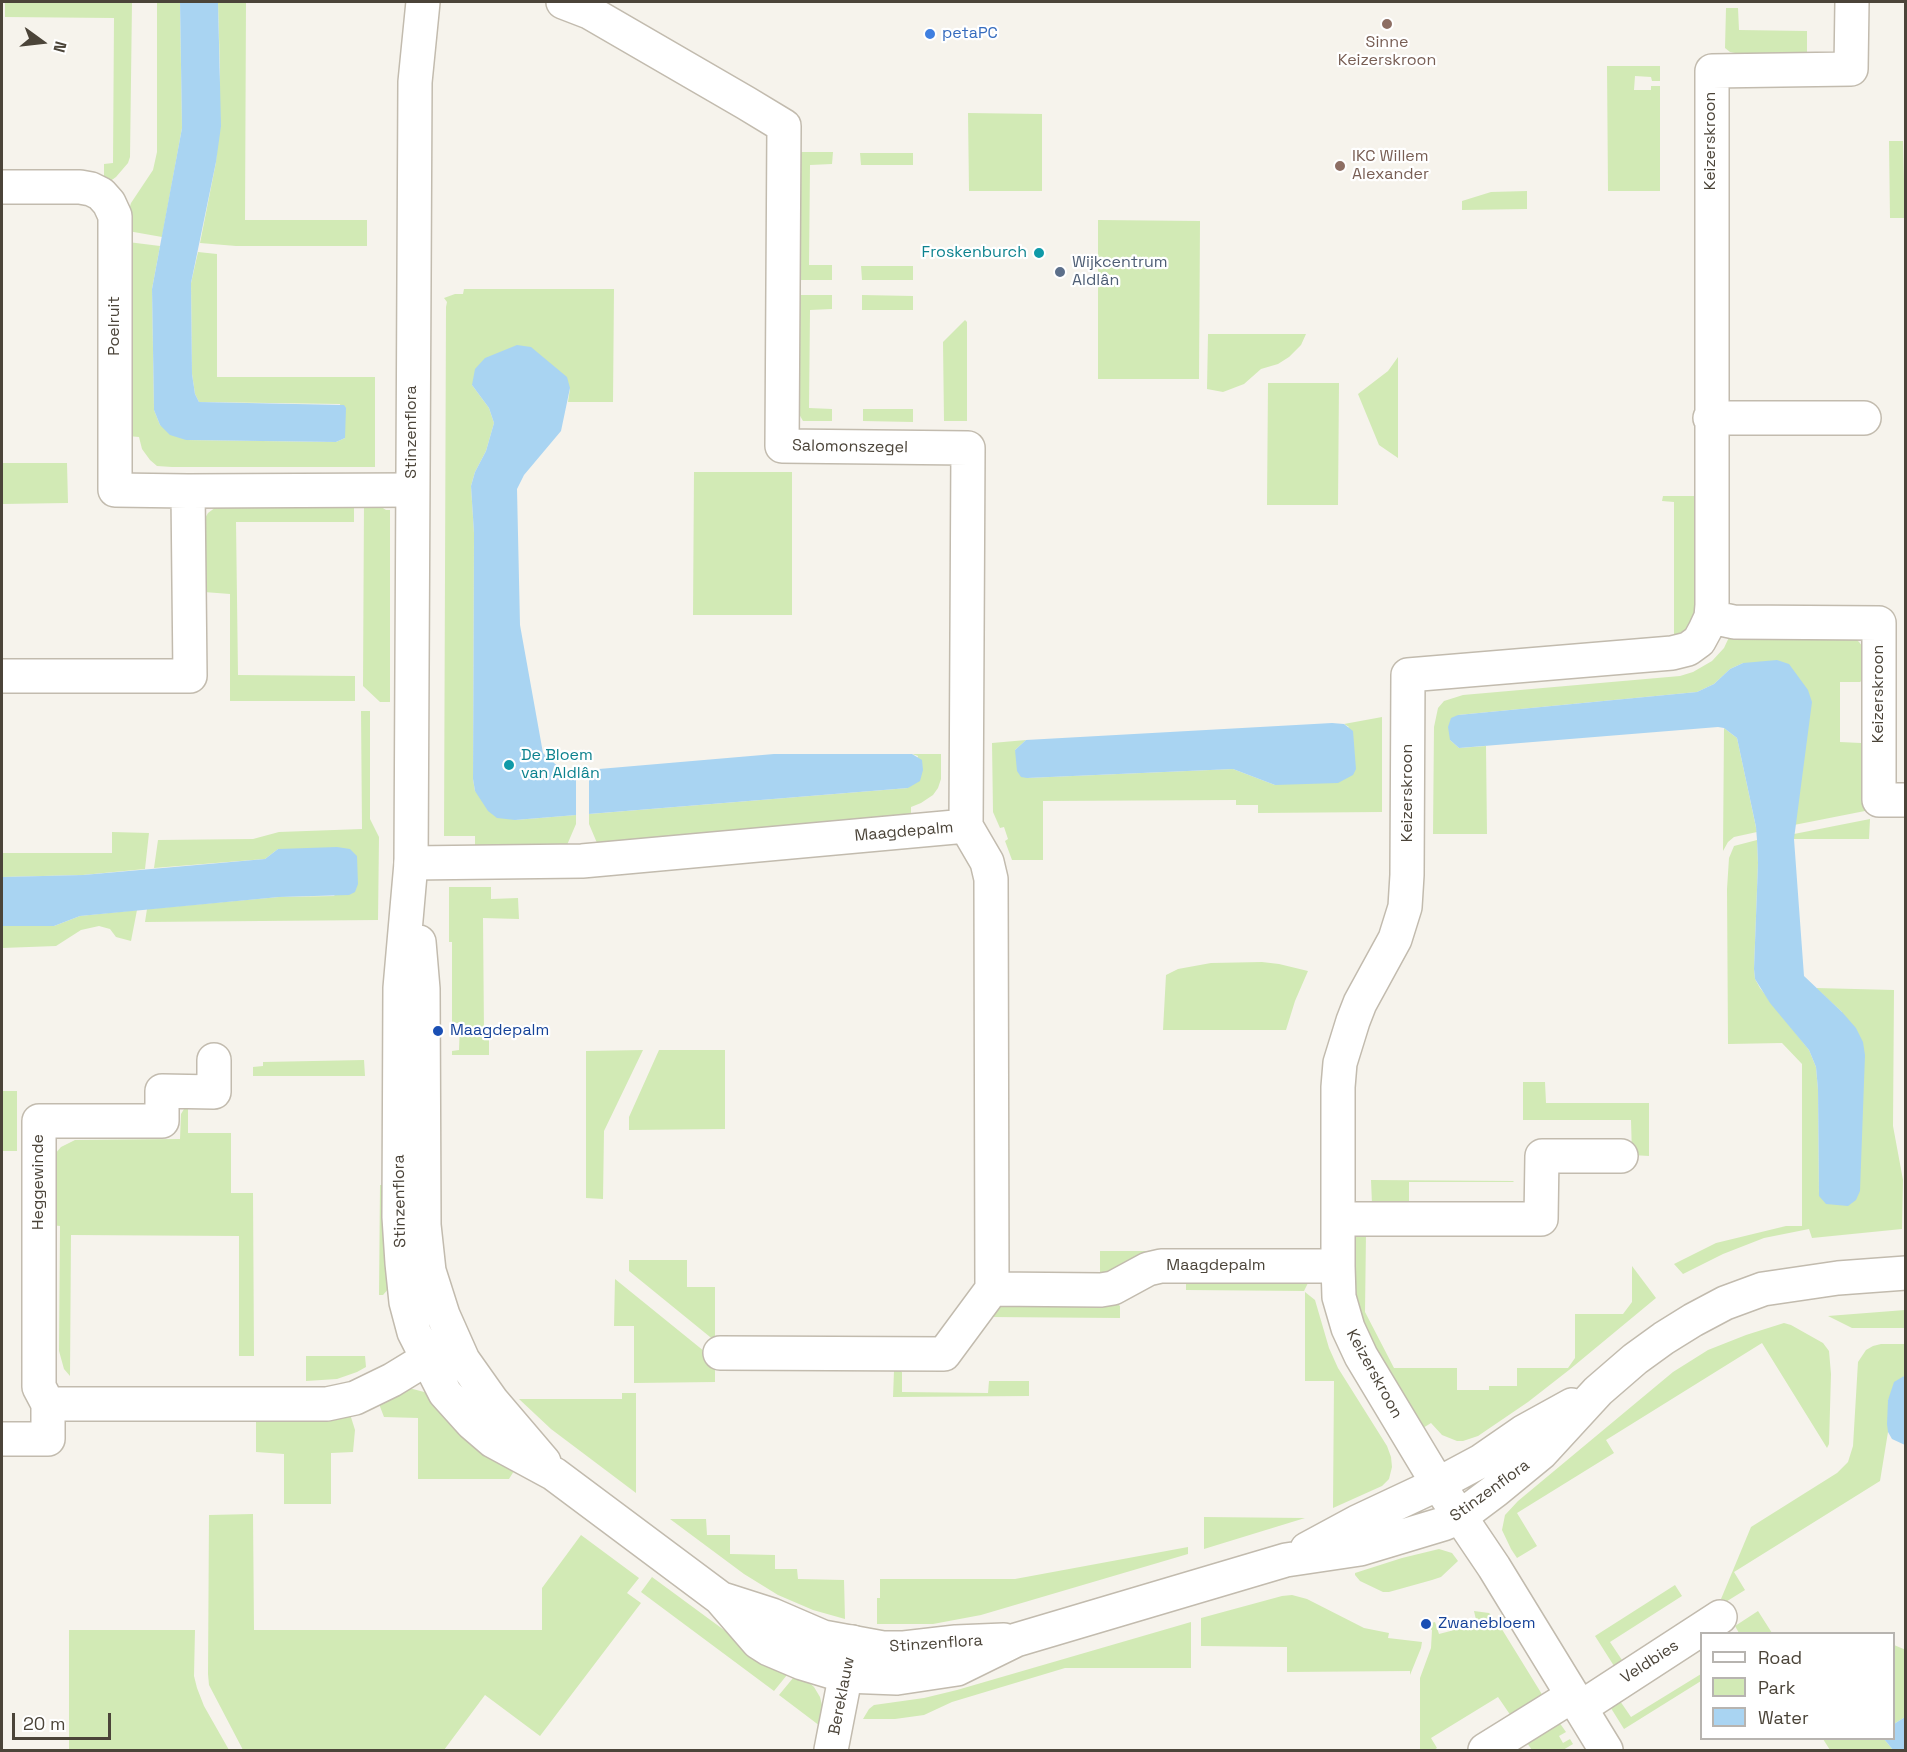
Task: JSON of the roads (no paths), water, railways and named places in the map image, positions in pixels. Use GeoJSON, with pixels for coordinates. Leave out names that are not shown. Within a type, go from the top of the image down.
{"type":"FeatureCollection","features":[{"type":"Feature","properties":{"kind":"street","name":"Stinzenflora"},"geometry":{"type":"LineString","coordinates":[[423,2],[415,82],[411,863],[400,988],[399,1217],[406,1302],[414,1332],[445,1393],[472,1423],[493,1441],[554,1474],[720,1598],[758,1642],[769,1649],[802,1663],[845,1676],[897,1678],[957,1669],[1016,1640],[1286,1560],[1360,1549],[1420,1532],[1460,1517],[1541,1453],[1598,1391],[1664,1338],[1701,1316],[1763,1289],[1838,1278],[1905,1273]]}},
{"type":"Feature","properties":{"kind":"street","name":"Salomonszegel"},"geometry":{"type":"LineString","coordinates":[[563,2],[598,18],[784,126],[782,446],[968,448],[966,826]]}},
{"type":"Feature","properties":{"kind":"street","name":"Keizerskroon"},"geometry":{"type":"LineString","coordinates":[[1438,1484],[1361,1356],[1348,1328],[1340,1297],[1338,1266],[1340,1063],[1360,1003],[1395,939],[1405,907],[1408,675],[1672,653],[1688,649],[1699,641],[1711,617],[1712,71],[1851,69],[1852,2]]}},
{"type":"Feature","properties":{"kind":"street","name":"Poelruit"},"geometry":{"type":"LineString","coordinates":[[2,187],[91,189],[101,194],[110,203],[115,216],[115,490],[412,490]]}},
{"type":"Feature","properties":{"kind":"street"},"geometry":{"type":"LineString","coordinates":[[1710,418],[1864,418]]}},
{"type":"Feature","properties":{"kind":"street"},"geometry":{"type":"LineString","coordinates":[[2,676],[190,676],[188,491]]}},
{"type":"Feature","properties":{"kind":"street","name":"Keizerskroon"},"geometry":{"type":"LineString","coordinates":[[1711,617],[1734,622],[1880,623],[1879,800],[1905,800]]}},
{"type":"Feature","properties":{"kind":"street","name":"Maagdepalm"},"geometry":{"type":"LineString","coordinates":[[411,863],[582,861],[966,826],[987,862],[991,879],[992,1289],[1101,1290],[1113,1288],[1148,1269],[1161,1266],[1338,1266]]}},
{"type":"Feature","properties":{"kind":"street","name":"Stinzenflora"},"geometry":{"type":"LineString","coordinates":[[411,863],[423,989],[424,1226],[429,1271],[443,1315],[464,1360],[478,1382],[554,1474]]}},
{"type":"Feature","properties":{"kind":"street","name":"Heggewinde"},"geometry":{"type":"LineString","coordinates":[[2,1439],[48,1439],[48,1404],[39,1387],[39,1121],[162,1121],[162,1091],[214,1092],[214,1060]]}},
{"type":"Feature","properties":{"kind":"street"},"geometry":{"type":"LineString","coordinates":[[1338,1219],[1541,1219],[1542,1156],[1621,1156]]}},
{"type":"Feature","properties":{"kind":"street"},"geometry":{"type":"LineString","coordinates":[[720,1353],[944,1354],[992,1289]]}},
{"type":"Feature","properties":{"kind":"street"},"geometry":{"type":"LineString","coordinates":[[48,1404],[327,1404],[355,1398],[392,1380],[455,1341]]}},
{"type":"Feature","properties":{"kind":"street","name":"Stinzenflora"},"geometry":{"type":"LineString","coordinates":[[1286,1560],[1356,1522],[1438,1484],[1481,1461],[1523,1432],[1598,1391]]}},
{"type":"Feature","properties":{"kind":"street"},"geometry":{"type":"LineString","coordinates":[[1438,1484],[1494,1567],[1606,1750]]}},
{"type":"Feature","properties":{"kind":"street","name":"Stinzenflora"},"geometry":{"type":"LineString","coordinates":[[720,1598],[772,1615],[823,1637],[883,1648],[1016,1640]]}},
{"type":"Feature","properties":{"kind":"street","name":"Veldbies"},"geometry":{"type":"LineString","coordinates":[[1485,1750],[1576,1702],[1720,1617]]}},
{"type":"Feature","properties":{"kind":"street","name":"Bereklauw"},"geometry":{"type":"LineString","coordinates":[[831,1750],[852,1642]]}},
{"type":"Feature","properties":{"kind":"water"},"geometry":{"type":"Polygon","coordinates":[[[180,2],[218,2],[221,126],[216,162],[191,283],[192,374],[195,394],[199,402],[344,405],[346,408],[345,438],[336,442],[186,440],[170,435],[160,425],[154,410],[152,289],[182,128],[180,2]]]}},
{"type":"Feature","properties":{"kind":"water"},"geometry":{"type":"Polygon","coordinates":[[[517,345],[531,347],[567,377],[570,388],[561,431],[524,475],[517,489],[520,625],[543,753],[564,772],[774,754],[912,754],[922,760],[923,770],[920,781],[908,788],[515,820],[497,818],[488,811],[475,791],[473,779],[474,533],[471,486],[475,472],[486,451],[494,423],[489,408],[472,385],[475,369],[485,358],[517,345]]]}},
{"type":"Feature","properties":{"kind":"water"},"geometry":{"type":"Polygon","coordinates":[[[1777,660],[1789,664],[1808,690],[1812,702],[1794,839],[1804,976],[1856,1028],[1863,1042],[1865,1055],[1860,1191],[1856,1200],[1848,1206],[1826,1204],[1819,1196],[1816,1067],[1809,1050],[1770,1003],[1755,979],[1757,840],[1737,738],[1724,728],[1718,727],[1459,748],[1450,740],[1448,727],[1451,718],[1458,715],[1697,692],[1714,684],[1730,669],[1743,663],[1777,660]]]}},
{"type":"Feature","properties":{"kind":"water"},"geometry":{"type":"Polygon","coordinates":[[[1344,724],[1353,731],[1356,769],[1353,775],[1338,783],[1275,785],[1233,769],[1027,778],[1021,777],[1017,771],[1015,750],[1026,740],[1344,724]]]}},
{"type":"Feature","properties":{"kind":"water"},"geometry":{"type":"Polygon","coordinates":[[[337,847],[350,849],[357,856],[358,884],[355,892],[349,895],[279,897],[80,916],[54,926],[2,926],[2,877],[83,875],[265,859],[278,849],[337,847]]]}},
{"type":"Feature","properties":{"kind":"water"},"geometry":{"type":"Polygon","coordinates":[[[1906,1376],[1905,1445],[1892,1439],[1887,1424],[1888,1400],[1894,1382],[1906,1376]]]}},
{"type":"Feature","properties":{"kind":"water"},"geometry":{"type":"Polygon","coordinates":[[[1905,1717],[1905,1750],[1893,1750],[1885,1740],[1895,1740],[1895,1723],[1905,1717]]]}},
{"type":"Feature","properties":{"kind":"place","name":"Sinne Keizerskroon"},"geometry":{"type":"Point","coordinates":[1387,24]}},
{"type":"Feature","properties":{"kind":"place","name":"petaPC"},"geometry":{"type":"Point","coordinates":[930,34]}},
{"type":"Feature","properties":{"kind":"place","name":"IKC Willem Alexander"},"geometry":{"type":"Point","coordinates":[1340,166]}},
{"type":"Feature","properties":{"kind":"place","name":"Froskenburch"},"geometry":{"type":"Point","coordinates":[1039,253]}},
{"type":"Feature","properties":{"kind":"place","name":"Wijkcentrum Aldlân"},"geometry":{"type":"Point","coordinates":[1060,272]}},
{"type":"Feature","properties":{"kind":"place","name":"De Bloem van Aldlân"},"geometry":{"type":"Point","coordinates":[509,765]}},
{"type":"Feature","properties":{"kind":"place","name":"Maagdepalm"},"geometry":{"type":"Point","coordinates":[438,1031]}},
{"type":"Feature","properties":{"kind":"place","name":"Zwanebloem"},"geometry":{"type":"Point","coordinates":[1426,1624]}}]}
